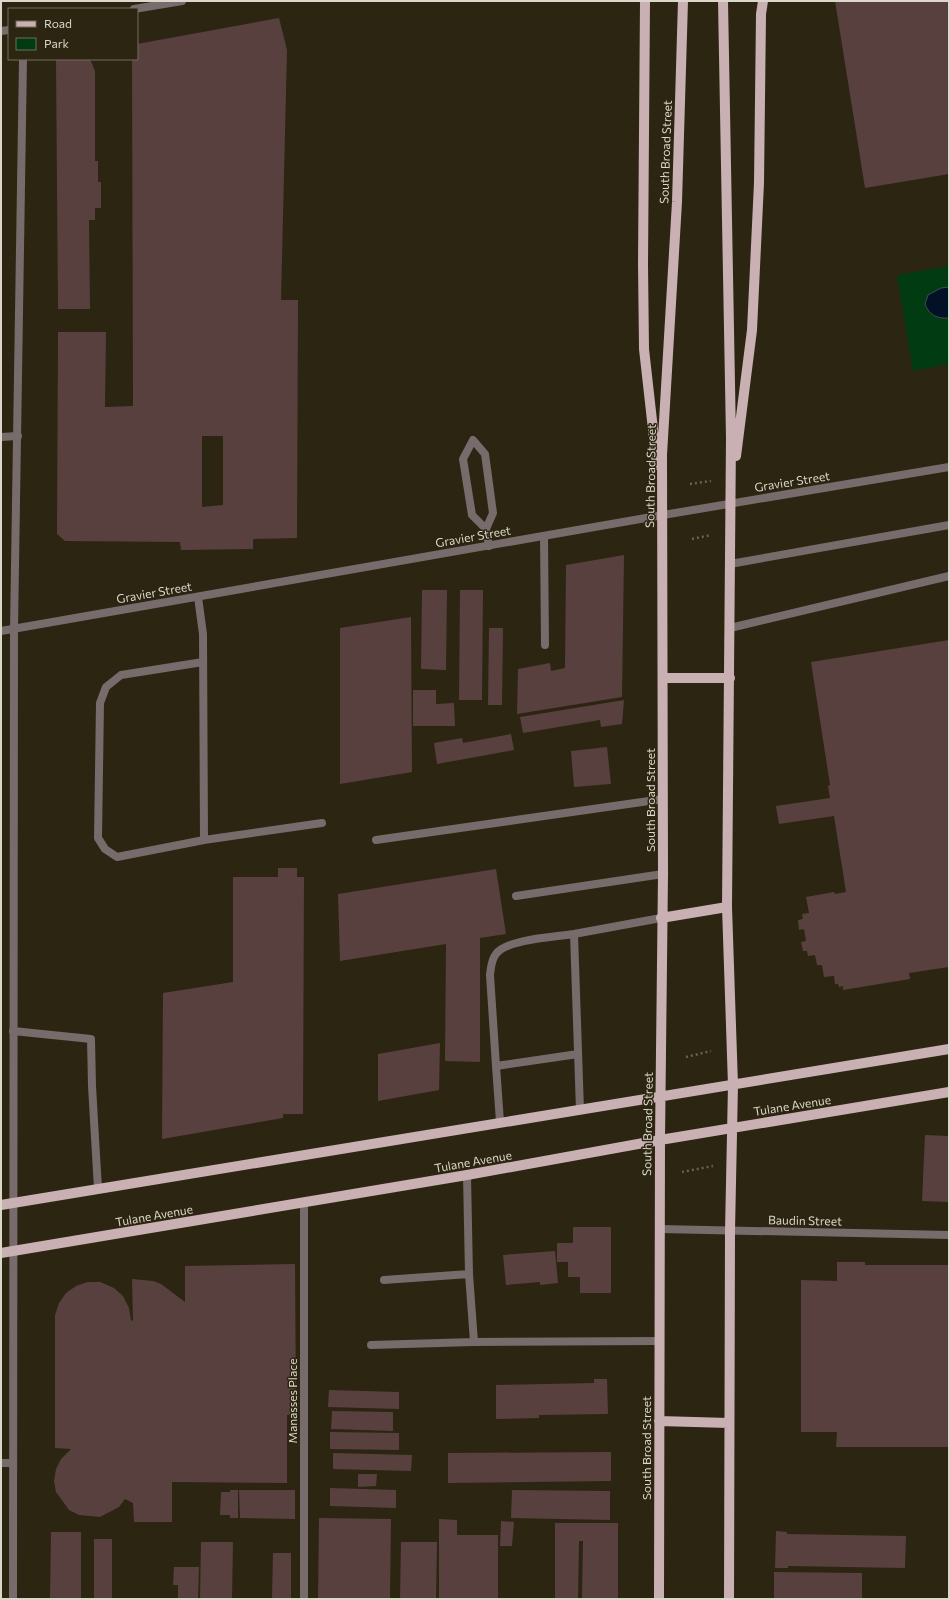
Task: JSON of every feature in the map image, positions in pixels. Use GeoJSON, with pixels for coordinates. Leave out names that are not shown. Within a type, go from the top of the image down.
{"type":"FeatureCollection","features":[{"type":"Feature","properties":{"kind":"main road"},"geometry":{"type":"LineString","coordinates":[[645,1],[643,256],[644,349],[663,515]]}},
{"type":"Feature","properties":{"kind":"main road","name":"South Broad Street"},"geometry":{"type":"LineString","coordinates":[[659,1599],[660,1097],[661,918],[663,874],[662,455],[677,202],[683,1]]}},
{"type":"Feature","properties":{"kind":"main road"},"geometry":{"type":"LineString","coordinates":[[724,1],[730,503],[728,908],[733,1085],[730,1230],[729,1599]]}},
{"type":"Feature","properties":{"kind":"main road"},"geometry":{"type":"LineString","coordinates":[[730,503],[752,330],[759,183],[761,14],[763,1]]}},
{"type":"Feature","properties":{"kind":"main road"},"geometry":{"type":"LineString","coordinates":[[663,678],[730,678]]}},
{"type":"Feature","properties":{"kind":"main road"},"geometry":{"type":"LineString","coordinates":[[661,918],[728,908]]}},
{"type":"Feature","properties":{"kind":"main road"},"geometry":{"type":"LineString","coordinates":[[1,1205],[949,1049]]}},
{"type":"Feature","properties":{"kind":"main road","name":"Tulane Avenue"},"geometry":{"type":"LineString","coordinates":[[1,1253],[949,1092]]}},
{"type":"Feature","properties":{"kind":"main road"},"geometry":{"type":"LineString","coordinates":[[659,1421],[729,1423]]}},
{"type":"Feature","properties":{"kind":"street"},"geometry":{"type":"LineString","coordinates":[[138,8],[182,1]]}},
{"type":"Feature","properties":{"kind":"street"},"geometry":{"type":"LineString","coordinates":[[13,1599],[14,629],[23,60]]}},
{"type":"Feature","properties":{"kind":"street"},"geometry":{"type":"LineString","coordinates":[[1,436],[18,436]]}},
{"type":"Feature","properties":{"kind":"street"},"geometry":{"type":"LineString","coordinates":[[486,529],[472,515],[463,459],[473,440],[485,454],[493,513],[486,529],[489,546]]}},
{"type":"Feature","properties":{"kind":"street","name":"Gravier Street"},"geometry":{"type":"LineString","coordinates":[[1,631],[730,503],[949,467]]}},
{"type":"Feature","properties":{"kind":"street"},"geometry":{"type":"LineString","coordinates":[[730,564],[949,525]]}},
{"type":"Feature","properties":{"kind":"street"},"geometry":{"type":"LineString","coordinates":[[544,536],[545,645]]}},
{"type":"Feature","properties":{"kind":"street"},"geometry":{"type":"LineString","coordinates":[[730,628],[949,576]]}},
{"type":"Feature","properties":{"kind":"street"},"geometry":{"type":"LineString","coordinates":[[198,597],[203,634],[204,840]]}},
{"type":"Feature","properties":{"kind":"street"},"geometry":{"type":"LineString","coordinates":[[203,662],[120,675],[106,687],[100,703],[98,838],[105,849],[117,857],[204,840],[322,823]]}},
{"type":"Feature","properties":{"kind":"street"},"geometry":{"type":"LineString","coordinates":[[376,840],[663,799]]}},
{"type":"Feature","properties":{"kind":"street"},"geometry":{"type":"LineString","coordinates":[[516,896],[663,874]]}},
{"type":"Feature","properties":{"kind":"street"},"geometry":{"type":"LineString","coordinates":[[500,1122],[490,975],[491,964],[496,954],[503,947],[513,944],[661,918]]}},
{"type":"Feature","properties":{"kind":"street"},"geometry":{"type":"LineString","coordinates":[[574,934],[580,1110]]}},
{"type":"Feature","properties":{"kind":"street"},"geometry":{"type":"LineString","coordinates":[[13,1031],[91,1039],[98,1189]]}},
{"type":"Feature","properties":{"kind":"street"},"geometry":{"type":"LineString","coordinates":[[496,1066],[578,1054]]}},
{"type":"Feature","properties":{"kind":"street"},"geometry":{"type":"LineString","coordinates":[[467,1175],[474,1342]]}},
{"type":"Feature","properties":{"kind":"street","name":"Manasses Place"},"geometry":{"type":"LineString","coordinates":[[304,1202],[304,1599]]}},
{"type":"Feature","properties":{"kind":"street","name":"Baudin Street"},"geometry":{"type":"LineString","coordinates":[[660,1229],[949,1235]]}},
{"type":"Feature","properties":{"kind":"street"},"geometry":{"type":"LineString","coordinates":[[384,1280],[470,1274]]}},
{"type":"Feature","properties":{"kind":"street"},"geometry":{"type":"LineString","coordinates":[[371,1345],[474,1342],[660,1341]]}},
{"type":"Feature","properties":{"kind":"street"},"geometry":{"type":"LineString","coordinates":[[1,1463],[13,1463]]}},
{"type":"Feature","properties":{"kind":"path"},"geometry":{"type":"LineString","coordinates":[[690,484],[711,481]]}},
{"type":"Feature","properties":{"kind":"path"},"geometry":{"type":"LineString","coordinates":[[692,539],[712,535]]}},
{"type":"Feature","properties":{"kind":"path"},"geometry":{"type":"LineString","coordinates":[[686,1057],[711,1052]]}},
{"type":"Feature","properties":{"kind":"path"},"geometry":{"type":"LineString","coordinates":[[682,1172],[716,1165]]}},
{"type":"Feature","properties":{"kind":"green space"},"geometry":{"type":"Polygon","coordinates":[[[949,266],[949,364],[913,371],[897,275],[949,266]]]}},
{"type":"Feature","properties":{"kind":"water"},"geometry":{"type":"Polygon","coordinates":[[[949,287],[949,318],[934,316],[925,304],[928,295],[941,288],[949,287]]]}},
{"type":"Feature","properties":{"kind":"building"},"geometry":{"type":"Polygon","coordinates":[[[835,1],[949,1],[949,174],[865,188],[835,1]]]}},
{"type":"Feature","properties":{"kind":"building"},"geometry":{"type":"Polygon","coordinates":[[[279,18],[287,50],[281,300],[298,300],[297,538],[253,539],[253,549],[181,550],[180,542],[65,541],[57,534],[58,332],[106,332],[105,407],[133,406],[132,60],[138,60],[138,44],[279,18]],[[202,436],[202,507],[223,505],[223,436],[202,436]]]}},
{"type":"Feature","properties":{"kind":"building"},"geometry":{"type":"Polygon","coordinates":[[[56,60],[90,60],[95,71],[95,161],[98,161],[98,182],[101,182],[101,208],[95,208],[95,220],[89,220],[90,309],[58,309],[56,60]]]}},
{"type":"Feature","properties":{"kind":"building"},"geometry":{"type":"Polygon","coordinates":[[[624,555],[622,697],[517,714],[518,669],[550,663],[551,671],[565,668],[566,565],[624,555]]]}},
{"type":"Feature","properties":{"kind":"building"},"geometry":{"type":"Polygon","coordinates":[[[422,590],[447,590],[446,670],[421,669],[422,590]]]}},
{"type":"Feature","properties":{"kind":"building"},"geometry":{"type":"Polygon","coordinates":[[[460,590],[483,590],[482,700],[459,700],[460,590]]]}},
{"type":"Feature","properties":{"kind":"building"},"geometry":{"type":"Polygon","coordinates":[[[411,617],[412,772],[340,784],[340,628],[411,617]]]}},
{"type":"Feature","properties":{"kind":"building"},"geometry":{"type":"Polygon","coordinates":[[[489,628],[503,628],[502,705],[488,705],[489,628]]]}},
{"type":"Feature","properties":{"kind":"building"},"geometry":{"type":"Polygon","coordinates":[[[949,640],[949,967],[909,973],[910,979],[843,990],[843,986],[839,987],[838,984],[835,984],[834,976],[824,977],[822,965],[817,965],[815,955],[808,956],[807,951],[803,951],[801,942],[806,941],[804,929],[799,930],[798,920],[803,919],[802,914],[809,913],[806,897],[834,892],[835,894],[846,892],[834,816],[779,824],[776,806],[830,798],[828,786],[830,785],[811,662],[949,640]]]}},
{"type":"Feature","properties":{"kind":"building"},"geometry":{"type":"Polygon","coordinates":[[[413,690],[436,690],[436,704],[454,703],[455,726],[413,726],[413,690]]]}},
{"type":"Feature","properties":{"kind":"building"},"geometry":{"type":"Polygon","coordinates":[[[624,700],[622,724],[601,727],[600,720],[523,733],[520,717],[624,700]]]}},
{"type":"Feature","properties":{"kind":"building"},"geometry":{"type":"Polygon","coordinates":[[[511,734],[514,750],[437,764],[434,743],[462,738],[463,743],[511,734]]]}},
{"type":"Feature","properties":{"kind":"building"},"geometry":{"type":"Polygon","coordinates":[[[607,747],[611,784],[574,787],[571,751],[607,747]]]}},
{"type":"Feature","properties":{"kind":"building"},"geometry":{"type":"Polygon","coordinates":[[[278,868],[297,868],[297,877],[304,877],[303,1114],[283,1114],[283,1118],[162,1139],[163,993],[233,982],[233,877],[278,877],[278,868]]]}},
{"type":"Feature","properties":{"kind":"building"},"geometry":{"type":"Polygon","coordinates":[[[496,869],[506,934],[480,938],[480,1062],[445,1061],[446,944],[340,961],[338,894],[496,869]]]}},
{"type":"Feature","properties":{"kind":"building"},"geometry":{"type":"Polygon","coordinates":[[[440,1043],[439,1090],[378,1101],[378,1054],[440,1043]]]}},
{"type":"Feature","properties":{"kind":"building"},"geometry":{"type":"Polygon","coordinates":[[[925,1135],[949,1136],[949,1202],[922,1201],[925,1135]]]}},
{"type":"Feature","properties":{"kind":"building"},"geometry":{"type":"Polygon","coordinates":[[[573,1227],[611,1227],[611,1293],[580,1293],[580,1277],[568,1277],[568,1262],[557,1262],[557,1243],[573,1243],[573,1227]]]}},
{"type":"Feature","properties":{"kind":"building"},"geometry":{"type":"Polygon","coordinates":[[[555,1251],[558,1283],[540,1285],[540,1282],[506,1285],[503,1255],[555,1251]]]}},
{"type":"Feature","properties":{"kind":"building"},"geometry":{"type":"Polygon","coordinates":[[[837,1262],[865,1262],[865,1265],[949,1265],[949,1447],[836,1447],[837,1432],[801,1432],[801,1280],[837,1281],[837,1262]]]}},
{"type":"Feature","properties":{"kind":"building"},"geometry":{"type":"Polygon","coordinates":[[[295,1264],[296,1414],[287,1415],[287,1483],[172,1482],[172,1522],[134,1522],[133,1503],[125,1499],[119,1507],[100,1517],[79,1515],[69,1510],[56,1492],[54,1481],[56,1469],[61,1459],[71,1449],[55,1448],[55,1315],[59,1303],[66,1293],[76,1286],[88,1282],[100,1282],[114,1288],[123,1296],[129,1308],[131,1320],[133,1321],[132,1279],[153,1281],[161,1284],[185,1302],[185,1266],[295,1264]]]}},
{"type":"Feature","properties":{"kind":"building"},"geometry":{"type":"Polygon","coordinates":[[[594,1379],[607,1379],[608,1414],[539,1415],[539,1418],[496,1419],[496,1385],[594,1383],[594,1379]]]}},
{"type":"Feature","properties":{"kind":"building"},"geometry":{"type":"Polygon","coordinates":[[[329,1390],[399,1392],[399,1409],[328,1407],[329,1390]]]}},
{"type":"Feature","properties":{"kind":"building"},"geometry":{"type":"Polygon","coordinates":[[[332,1411],[393,1412],[393,1431],[331,1429],[332,1411]]]}},
{"type":"Feature","properties":{"kind":"building"},"geometry":{"type":"Polygon","coordinates":[[[330,1432],[399,1433],[399,1450],[330,1449],[330,1432]]]}},
{"type":"Feature","properties":{"kind":"building"},"geometry":{"type":"Polygon","coordinates":[[[611,1452],[611,1481],[448,1483],[448,1453],[611,1452]]]}},
{"type":"Feature","properties":{"kind":"building"},"geometry":{"type":"Polygon","coordinates":[[[333,1453],[412,1455],[411,1471],[333,1469],[333,1453]]]}},
{"type":"Feature","properties":{"kind":"building"},"geometry":{"type":"Polygon","coordinates":[[[358,1474],[377,1474],[376,1486],[358,1487],[358,1474]]]}},
{"type":"Feature","properties":{"kind":"building"},"geometry":{"type":"Polygon","coordinates":[[[330,1488],[396,1490],[396,1508],[330,1506],[330,1488]]]}},
{"type":"Feature","properties":{"kind":"building"},"geometry":{"type":"Polygon","coordinates":[[[230,1490],[238,1490],[238,1518],[230,1518],[230,1515],[220,1515],[221,1492],[230,1492],[230,1490]]]}},
{"type":"Feature","properties":{"kind":"building"},"geometry":{"type":"Polygon","coordinates":[[[239,1490],[295,1490],[295,1519],[240,1518],[239,1490]]]}},
{"type":"Feature","properties":{"kind":"building"},"geometry":{"type":"Polygon","coordinates":[[[512,1490],[610,1491],[610,1520],[511,1518],[512,1490]]]}},
{"type":"Feature","properties":{"kind":"building"},"geometry":{"type":"Polygon","coordinates":[[[319,1518],[391,1519],[390,1599],[318,1599],[319,1518]]]}},
{"type":"Feature","properties":{"kind":"building"},"geometry":{"type":"Polygon","coordinates":[[[439,1519],[457,1520],[457,1535],[498,1535],[498,1599],[439,1599],[439,1519]]]}},
{"type":"Feature","properties":{"kind":"building"},"geometry":{"type":"Polygon","coordinates":[[[501,1521],[514,1522],[512,1546],[500,1546],[501,1521]]]}},
{"type":"Feature","properties":{"kind":"building"},"geometry":{"type":"Polygon","coordinates":[[[555,1523],[618,1523],[618,1599],[582,1599],[583,1541],[579,1541],[578,1599],[555,1599],[555,1523]]]}},
{"type":"Feature","properties":{"kind":"building"},"geometry":{"type":"Polygon","coordinates":[[[776,1531],[787,1532],[787,1534],[906,1536],[905,1568],[788,1566],[788,1568],[775,1568],[776,1531]]]}},
{"type":"Feature","properties":{"kind":"building"},"geometry":{"type":"Polygon","coordinates":[[[51,1532],[81,1532],[81,1599],[50,1599],[51,1532]]]}},
{"type":"Feature","properties":{"kind":"building"},"geometry":{"type":"Polygon","coordinates":[[[94,1539],[112,1539],[112,1599],[94,1599],[94,1539]]]}},
{"type":"Feature","properties":{"kind":"building"},"geometry":{"type":"Polygon","coordinates":[[[201,1542],[233,1542],[232,1599],[200,1599],[201,1542]]]}},
{"type":"Feature","properties":{"kind":"building"},"geometry":{"type":"Polygon","coordinates":[[[401,1542],[437,1542],[436,1599],[400,1599],[401,1542]]]}},
{"type":"Feature","properties":{"kind":"building"},"geometry":{"type":"Polygon","coordinates":[[[273,1553],[291,1553],[291,1599],[272,1599],[273,1553]]]}},
{"type":"Feature","properties":{"kind":"building"},"geometry":{"type":"Polygon","coordinates":[[[174,1567],[199,1567],[198,1599],[178,1599],[178,1585],[173,1585],[174,1567]]]}},
{"type":"Feature","properties":{"kind":"building"},"geometry":{"type":"Polygon","coordinates":[[[774,1572],[862,1573],[862,1599],[774,1599],[774,1572]]]}}]}
